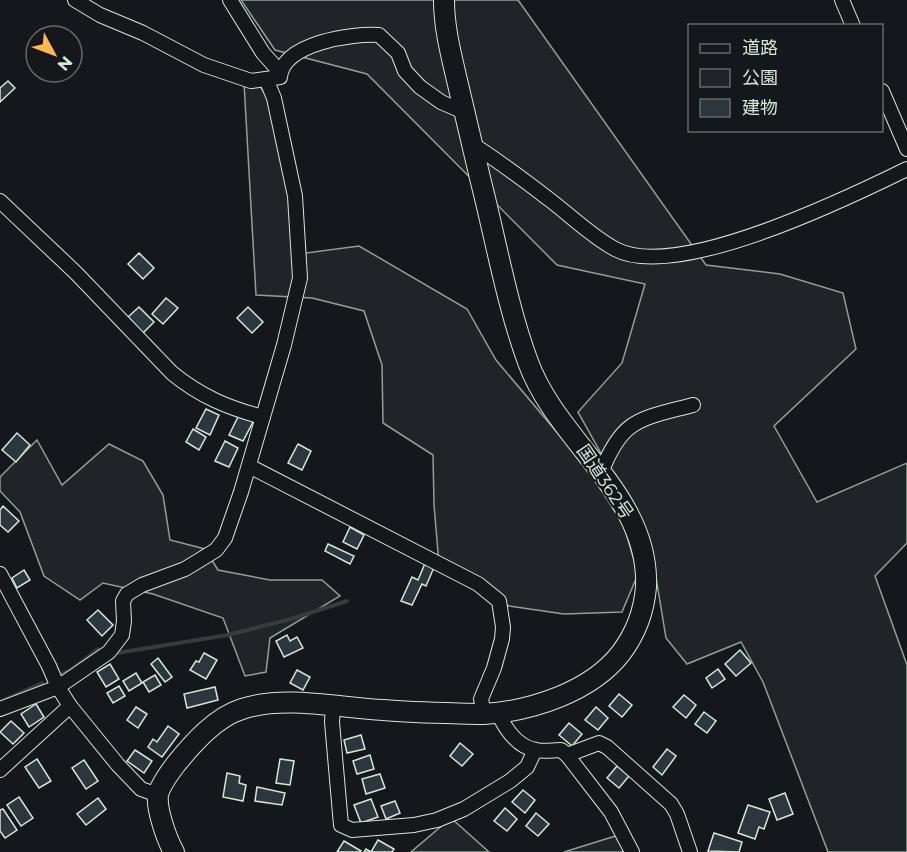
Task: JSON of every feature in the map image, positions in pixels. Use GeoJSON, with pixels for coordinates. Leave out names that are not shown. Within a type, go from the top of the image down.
{"type":"FeatureCollection","features":[{"type":"Feature","properties":{"kind":"highway","name":"国道362号"},"geometry":{"type":"LineString","coordinates":[[158,795],[168,774],[184,754],[217,722],[242,709],[269,704],[293,703],[385,711],[491,713],[556,698],[593,680],[614,662],[633,637],[645,604],[647,566],[635,528],[618,495],[551,406],[528,363],[464,112],[444,24],[444,0]]}},
{"type":"Feature","properties":{"kind":"highway"},"geometry":{"type":"LineString","coordinates":[[158,795],[165,838],[174,852]]}},
{"type":"Feature","properties":{"kind":"street"},"geometry":{"type":"LineString","coordinates":[[75,0],[100,15],[143,33],[204,65],[251,81],[280,77],[285,64],[298,53],[321,42],[354,34],[379,35],[398,53],[405,71],[420,87],[441,102],[464,112]]}},
{"type":"Feature","properties":{"kind":"street"},"geometry":{"type":"LineString","coordinates":[[230,0],[263,53],[280,72]]}},
{"type":"Feature","properties":{"kind":"street"},"geometry":{"type":"LineString","coordinates":[[842,0],[852,24]]}},
{"type":"Feature","properties":{"kind":"street"},"geometry":{"type":"LineString","coordinates":[[0,709],[58,687],[109,652],[122,635],[123,601],[127,594],[142,585],[185,569],[216,550],[225,538],[249,466],[284,345],[300,278],[295,196],[274,98],[266,79]]}},
{"type":"Feature","properties":{"kind":"street"},"geometry":{"type":"LineString","coordinates":[[883,93],[907,149]]}},
{"type":"Feature","properties":{"kind":"street"},"geometry":{"type":"LineString","coordinates":[[472,144],[550,200],[597,238],[625,254],[642,257],[689,254],[731,242],[799,219],[907,170]]}},
{"type":"Feature","properties":{"kind":"street"},"geometry":{"type":"LineString","coordinates":[[0,201],[76,273],[188,387],[232,409],[263,417]]}},
{"type":"Feature","properties":{"kind":"street"},"geometry":{"type":"LineString","coordinates":[[601,473],[618,438],[633,423],[693,405]]}},
{"type":"Feature","properties":{"kind":"street"},"geometry":{"type":"LineString","coordinates":[[249,466],[478,584],[500,601],[502,639],[494,668],[481,699],[491,713],[521,743],[535,750],[561,750],[567,756],[611,812],[632,852]]}},
{"type":"Feature","properties":{"kind":"street"},"geometry":{"type":"LineString","coordinates":[[0,574],[70,706],[117,765],[141,789],[158,795]]}},
{"type":"Feature","properties":{"kind":"street"},"geometry":{"type":"LineString","coordinates":[[0,770],[70,706]]}},
{"type":"Feature","properties":{"kind":"street"},"geometry":{"type":"LineString","coordinates":[[333,706],[332,722],[341,825],[352,830],[414,825],[437,820],[464,809],[510,781],[527,767],[535,750]]}},
{"type":"Feature","properties":{"kind":"street"},"geometry":{"type":"LineString","coordinates":[[567,756],[599,743],[607,747],[671,804],[677,814],[690,852]]}},
{"type":"Feature","properties":{"kind":"green space"},"geometry":{"type":"Polygon","coordinates":[[[241,0],[518,0],[706,265],[780,274],[843,293],[856,349],[774,426],[817,502],[907,463],[907,543],[875,576],[907,665],[907,852],[828,852],[763,682],[741,642],[687,664],[666,638],[650,541],[578,412],[622,363],[645,284],[557,265],[367,74],[275,50],[241,0]]]}},
{"type":"Feature","properties":{"kind":"green space"},"geometry":{"type":"Polygon","coordinates":[[[244,83],[260,86],[279,119],[299,254],[359,246],[467,309],[496,360],[588,469],[624,526],[638,574],[622,612],[564,614],[509,606],[439,564],[433,455],[383,423],[382,365],[364,311],[312,298],[256,295],[244,83]]]}},
{"type":"Feature","properties":{"kind":"green space"},"geometry":{"type":"Polygon","coordinates":[[[37,440],[62,485],[109,444],[143,461],[163,495],[170,540],[205,549],[218,570],[270,580],[322,580],[340,596],[270,638],[266,672],[245,676],[223,618],[153,594],[103,583],[80,600],[44,576],[20,512],[0,491],[0,477],[37,440]]]}},
{"type":"Feature","properties":{"kind":"green space"},"geometry":{"type":"Polygon","coordinates":[[[451,818],[489,852],[411,852],[451,818]]]}},
{"type":"Feature","properties":{"kind":"green space"},"geometry":{"type":"Polygon","coordinates":[[[622,834],[630,852],[564,852],[622,834]]]}},
{"type":"Feature","properties":{"kind":"building"},"geometry":{"type":"Polygon","coordinates":[[[8,81],[15,88],[0,102],[0,88],[8,81]]]}},
{"type":"Feature","properties":{"kind":"building"},"geometry":{"type":"Polygon","coordinates":[[[139,253],[154,268],[143,279],[128,264],[139,253]]]}},
{"type":"Feature","properties":{"kind":"building"},"geometry":{"type":"Polygon","coordinates":[[[166,298],[178,308],[163,324],[152,314],[166,298]]]}},
{"type":"Feature","properties":{"kind":"building"},"geometry":{"type":"Polygon","coordinates":[[[139,307],[154,322],[143,333],[128,317],[139,307]]]}},
{"type":"Feature","properties":{"kind":"building"},"geometry":{"type":"Polygon","coordinates":[[[248,307],[263,322],[252,333],[237,318],[248,307]]]}},
{"type":"Feature","properties":{"kind":"building"},"geometry":{"type":"Polygon","coordinates":[[[206,409],[219,415],[210,435],[196,428],[206,409]]]}},
{"type":"Feature","properties":{"kind":"building"},"geometry":{"type":"Polygon","coordinates":[[[239,415],[253,422],[243,441],[229,435],[239,415]]]}},
{"type":"Feature","properties":{"kind":"building"},"geometry":{"type":"Polygon","coordinates":[[[193,429],[206,437],[199,450],[186,442],[193,429]]]}},
{"type":"Feature","properties":{"kind":"building"},"geometry":{"type":"Polygon","coordinates":[[[17,433],[30,445],[16,462],[2,450],[17,433]]]}},
{"type":"Feature","properties":{"kind":"building"},"geometry":{"type":"Polygon","coordinates":[[[225,441],[238,448],[229,467],[215,461],[225,441]]]}},
{"type":"Feature","properties":{"kind":"building"},"geometry":{"type":"Polygon","coordinates":[[[298,444],[311,451],[302,470],[288,463],[298,444]]]}},
{"type":"Feature","properties":{"kind":"building"},"geometry":{"type":"Polygon","coordinates":[[[3,506],[19,521],[8,532],[0,525],[0,510],[3,506]]]}},
{"type":"Feature","properties":{"kind":"building"},"geometry":{"type":"Polygon","coordinates":[[[350,527],[364,535],[357,549],[343,542],[350,527]]]}},
{"type":"Feature","properties":{"kind":"building"},"geometry":{"type":"Polygon","coordinates":[[[328,544],[354,556],[350,564],[325,551],[328,544]]]}},
{"type":"Feature","properties":{"kind":"building"},"geometry":{"type":"Polygon","coordinates":[[[426,561],[435,565],[426,586],[422,584],[412,605],[401,601],[412,577],[418,580],[426,561]]]}},
{"type":"Feature","properties":{"kind":"building"},"geometry":{"type":"Polygon","coordinates":[[[24,570],[30,580],[17,588],[12,578],[24,570]]]}},
{"type":"Feature","properties":{"kind":"building"},"geometry":{"type":"Polygon","coordinates":[[[98,610],[113,625],[102,636],[87,620],[98,610]]]}},
{"type":"Feature","properties":{"kind":"building"},"geometry":{"type":"Polygon","coordinates":[[[287,635],[290,641],[297,637],[303,648],[284,657],[276,641],[287,635]]]}},
{"type":"Feature","properties":{"kind":"building"},"geometry":{"type":"Polygon","coordinates":[[[740,650],[751,663],[736,676],[725,664],[740,650]]]}},
{"type":"Feature","properties":{"kind":"building"},"geometry":{"type":"Polygon","coordinates":[[[204,653],[217,660],[206,679],[190,670],[196,661],[199,662],[204,653]]]}},
{"type":"Feature","properties":{"kind":"building"},"geometry":{"type":"Polygon","coordinates":[[[158,658],[172,677],[165,682],[151,664],[158,658]]]}},
{"type":"Feature","properties":{"kind":"building"},"geometry":{"type":"Polygon","coordinates":[[[110,664],[119,679],[106,687],[97,672],[110,664]]]}},
{"type":"Feature","properties":{"kind":"building"},"geometry":{"type":"Polygon","coordinates":[[[718,669],[725,679],[712,688],[706,678],[718,669]]]}},
{"type":"Feature","properties":{"kind":"building"},"geometry":{"type":"Polygon","coordinates":[[[297,670],[310,677],[303,690],[290,683],[297,670]]]}},
{"type":"Feature","properties":{"kind":"building"},"geometry":{"type":"Polygon","coordinates":[[[136,673],[142,683],[129,691],[123,681],[136,673]]]}},
{"type":"Feature","properties":{"kind":"building"},"geometry":{"type":"Polygon","coordinates":[[[155,675],[161,685],[149,692],[143,682],[155,675]]]}},
{"type":"Feature","properties":{"kind":"building"},"geometry":{"type":"Polygon","coordinates":[[[119,686],[125,696],[113,703],[107,693],[119,686]]]}},
{"type":"Feature","properties":{"kind":"building"},"geometry":{"type":"Polygon","coordinates":[[[215,687],[218,700],[187,708],[184,694],[215,687]]]}},
{"type":"Feature","properties":{"kind":"building"},"geometry":{"type":"Polygon","coordinates":[[[619,694],[632,705],[622,717],[609,706],[619,694]]]}},
{"type":"Feature","properties":{"kind":"building"},"geometry":{"type":"Polygon","coordinates":[[[684,695],[696,705],[686,718],[673,707],[684,695]]]}},
{"type":"Feature","properties":{"kind":"building"},"geometry":{"type":"Polygon","coordinates":[[[36,704],[44,717],[29,727],[21,714],[36,704]]]}},
{"type":"Feature","properties":{"kind":"building"},"geometry":{"type":"Polygon","coordinates":[[[136,707],[147,714],[138,728],[127,720],[136,707]]]}},
{"type":"Feature","properties":{"kind":"building"},"geometry":{"type":"Polygon","coordinates":[[[596,707],[608,718],[598,730],[585,720],[596,707]]]}},
{"type":"Feature","properties":{"kind":"building"},"geometry":{"type":"Polygon","coordinates":[[[704,712],[716,721],[707,733],[695,724],[704,712]]]}},
{"type":"Feature","properties":{"kind":"building"},"geometry":{"type":"Polygon","coordinates":[[[11,721],[24,733],[13,744],[0,732],[11,721]]]}},
{"type":"Feature","properties":{"kind":"building"},"geometry":{"type":"Polygon","coordinates":[[[569,723],[582,734],[572,746],[559,735],[569,723]]]}},
{"type":"Feature","properties":{"kind":"building"},"geometry":{"type":"Polygon","coordinates":[[[168,726],[179,734],[162,757],[148,747],[153,739],[157,742],[168,726]]]}},
{"type":"Feature","properties":{"kind":"building"},"geometry":{"type":"Polygon","coordinates":[[[361,735],[365,749],[347,753],[344,740],[361,735]]]}},
{"type":"Feature","properties":{"kind":"building"},"geometry":{"type":"Polygon","coordinates":[[[460,743],[473,754],[462,766],[450,756],[460,743]]]}},
{"type":"Feature","properties":{"kind":"building"},"geometry":{"type":"Polygon","coordinates":[[[667,749],[676,756],[662,775],[653,767],[667,749]]]}},
{"type":"Feature","properties":{"kind":"building"},"geometry":{"type":"Polygon","coordinates":[[[135,750],[152,761],[144,773],[127,761],[135,750]]]}},
{"type":"Feature","properties":{"kind":"building"},"geometry":{"type":"Polygon","coordinates":[[[370,755],[374,769],[357,774],[353,761],[370,755]]]}},
{"type":"Feature","properties":{"kind":"building"},"geometry":{"type":"Polygon","coordinates":[[[37,759],[51,781],[39,788],[25,767],[37,759]]]}},
{"type":"Feature","properties":{"kind":"building"},"geometry":{"type":"Polygon","coordinates":[[[280,759],[294,761],[290,785],[276,783],[280,759]]]}},
{"type":"Feature","properties":{"kind":"building"},"geometry":{"type":"Polygon","coordinates":[[[84,760],[98,781],[86,789],[72,768],[84,760]]]}},
{"type":"Feature","properties":{"kind":"building"},"geometry":{"type":"Polygon","coordinates":[[[617,766],[629,776],[619,788],[607,778],[617,766]]]}},
{"type":"Feature","properties":{"kind":"building"},"geometry":{"type":"Polygon","coordinates":[[[227,773],[240,776],[239,783],[246,785],[243,801],[223,797],[227,773]]]}},
{"type":"Feature","properties":{"kind":"building"},"geometry":{"type":"Polygon","coordinates":[[[380,774],[385,788],[366,794],[362,779],[380,774]]]}},
{"type":"Feature","properties":{"kind":"building"},"geometry":{"type":"Polygon","coordinates":[[[257,787],[285,793],[282,805],[255,801],[257,787]]]}},
{"type":"Feature","properties":{"kind":"building"},"geometry":{"type":"Polygon","coordinates":[[[523,790],[535,800],[525,813],[512,802],[523,790]]]}},
{"type":"Feature","properties":{"kind":"building"},"geometry":{"type":"Polygon","coordinates":[[[785,793],[793,814],[777,820],[769,799],[785,793]]]}},
{"type":"Feature","properties":{"kind":"building"},"geometry":{"type":"Polygon","coordinates":[[[19,797],[33,818],[21,826],[7,805],[19,797]]]}},
{"type":"Feature","properties":{"kind":"building"},"geometry":{"type":"Polygon","coordinates":[[[98,798],[106,809],[86,825],[77,814],[98,798]]]}},
{"type":"Feature","properties":{"kind":"building"},"geometry":{"type":"Polygon","coordinates":[[[371,799],[378,817],[361,823],[354,805],[371,799]]]}},
{"type":"Feature","properties":{"kind":"building"},"geometry":{"type":"Polygon","coordinates":[[[395,801],[400,813],[386,819],[381,806],[395,801]]]}},
{"type":"Feature","properties":{"kind":"building"},"geometry":{"type":"Polygon","coordinates":[[[748,805],[770,812],[764,829],[759,827],[755,839],[738,833],[748,805]]]}},
{"type":"Feature","properties":{"kind":"building"},"geometry":{"type":"Polygon","coordinates":[[[505,808],[517,819],[507,831],[494,821],[505,808]]]}},
{"type":"Feature","properties":{"kind":"building"},"geometry":{"type":"Polygon","coordinates":[[[3,809],[17,830],[5,838],[0,831],[0,810],[3,809]]]}},
{"type":"Feature","properties":{"kind":"building"},"geometry":{"type":"Polygon","coordinates":[[[536,813],[549,824],[538,836],[526,826],[536,813]]]}},
{"type":"Feature","properties":{"kind":"building"},"geometry":{"type":"Polygon","coordinates":[[[714,833],[742,842],[739,852],[708,851],[714,833]]]}},
{"type":"Feature","properties":{"kind":"building"},"geometry":{"type":"Polygon","coordinates":[[[378,840],[394,849],[392,852],[371,852],[378,840]]]}},
{"type":"Feature","properties":{"kind":"building"},"geometry":{"type":"Polygon","coordinates":[[[344,841],[361,851],[337,852],[344,841]]]}},
{"type":"Feature","properties":{"kind":"waterway"},"geometry":{"type":"LineString","coordinates":[[117,653],[228,635],[291,619],[347,601]]}},
{"type":"Feature","properties":{"kind":"waterway"},"geometry":{"type":"LineString","coordinates":[[62,674],[71,670],[98,649]]}},
{"type":"Feature","properties":{"kind":"waterway"},"geometry":{"type":"LineString","coordinates":[[2,701],[42,683]]}}]}
